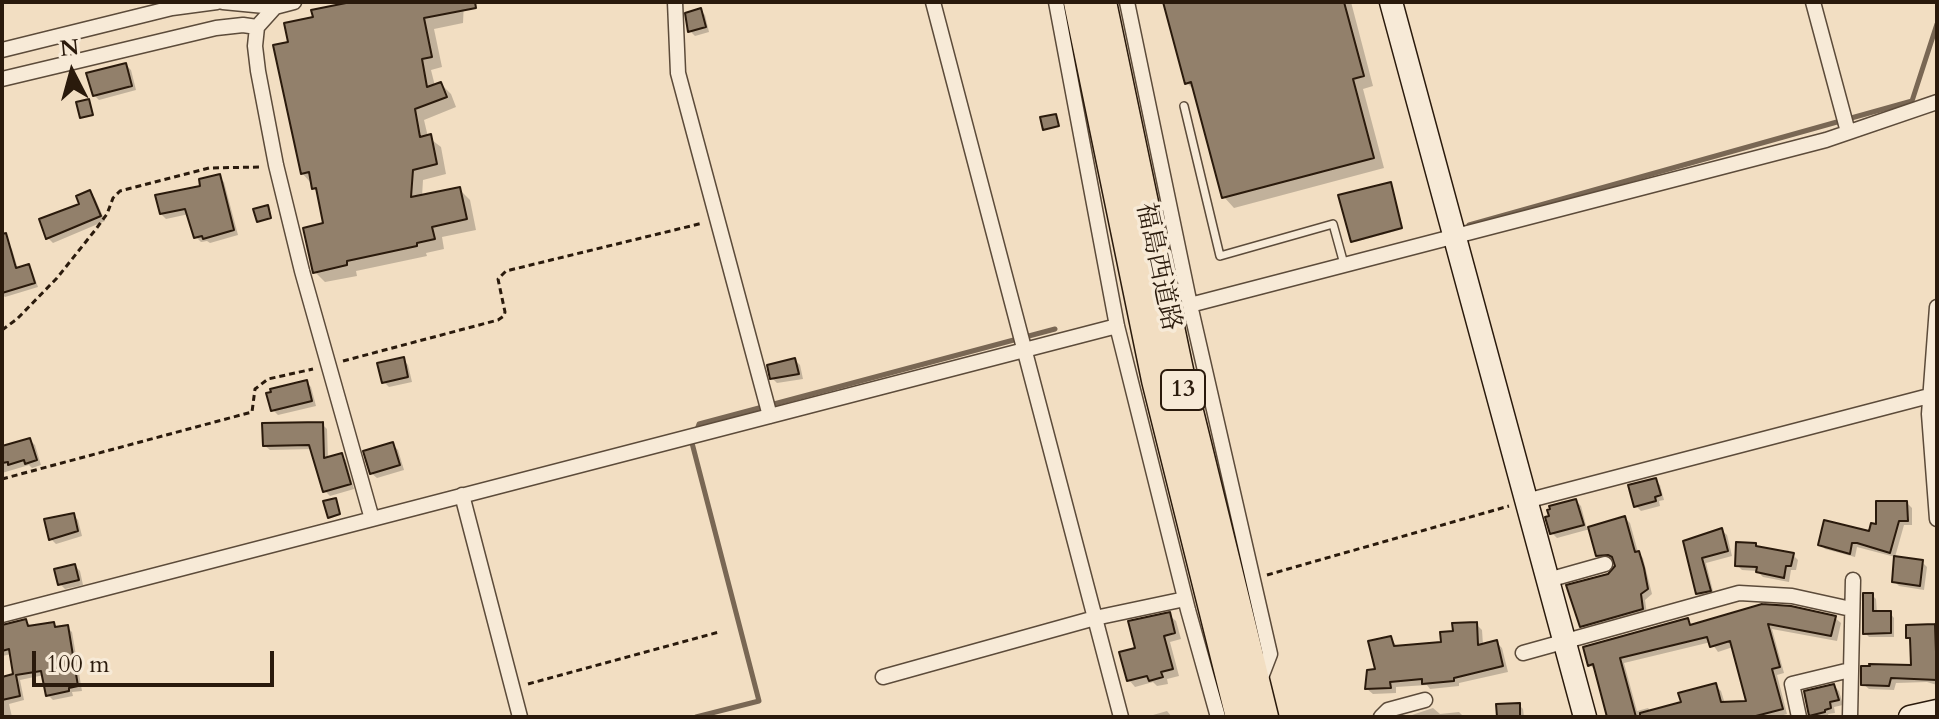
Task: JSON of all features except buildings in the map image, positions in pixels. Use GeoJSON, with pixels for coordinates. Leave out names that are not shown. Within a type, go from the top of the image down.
{"type":"FeatureCollection","features":[{"type":"Feature","properties":{"kind":"highway","name":"福島西道路"},"geometry":{"type":"LineString","coordinates":[[1078,2],[1102,61],[1264,717]]}},
{"type":"Feature","properties":{"kind":"highway","name":"福島西道路"},"geometry":{"type":"LineString","coordinates":[[1102,2],[1102,61],[1156,380],[1240,717]]}},
{"type":"Feature","properties":{"kind":"street"},"geometry":{"type":"LineString","coordinates":[[2,50],[172,8],[220,2],[275,7],[294,2]]}},
{"type":"Feature","properties":{"kind":"street"},"geometry":{"type":"LineString","coordinates":[[675,2],[678,73],[770,416]]}},
{"type":"Feature","properties":{"kind":"street"},"geometry":{"type":"LineString","coordinates":[[933,2],[1121,717]]}},
{"type":"Feature","properties":{"kind":"street"},"geometry":{"type":"LineString","coordinates":[[1056,2],[1117,326],[1185,599],[1218,717]]}},
{"type":"Feature","properties":{"kind":"street"},"geometry":{"type":"LineString","coordinates":[[1127,2],[1190,305],[1270,654],[1256,688]]}},
{"type":"Feature","properties":{"kind":"street"},"geometry":{"type":"LineString","coordinates":[[1391,2],[1585,717]]}},
{"type":"Feature","properties":{"kind":"street"},"geometry":{"type":"LineString","coordinates":[[1813,2],[1848,132]]}},
{"type":"Feature","properties":{"kind":"street"},"geometry":{"type":"LineString","coordinates":[[275,7],[257,27],[255,46],[258,71],[276,165],[372,519]]}},
{"type":"Feature","properties":{"kind":"street"},"geometry":{"type":"LineString","coordinates":[[2,79],[216,28],[257,27]]}},
{"type":"Feature","properties":{"kind":"street"},"geometry":{"type":"LineString","coordinates":[[1190,305],[1848,132],[1937,102]]}},
{"type":"Feature","properties":{"kind":"street"},"geometry":{"type":"LineString","coordinates":[[1937,307],[1929,396],[1937,519]]}},
{"type":"Feature","properties":{"kind":"street"},"geometry":{"type":"LineString","coordinates":[[2,615],[1117,326]]}},
{"type":"Feature","properties":{"kind":"street"},"geometry":{"type":"LineString","coordinates":[[1526,501],[1929,396]]}},
{"type":"Feature","properties":{"kind":"street"},"geometry":{"type":"LineString","coordinates":[[462,495],[520,717]]}},
{"type":"Feature","properties":{"kind":"street"},"geometry":{"type":"LineString","coordinates":[[1548,580],[1605,564]]}},
{"type":"Feature","properties":{"kind":"street"},"geometry":{"type":"LineString","coordinates":[[1850,717],[1853,580]]}},
{"type":"Feature","properties":{"kind":"street"},"geometry":{"type":"LineString","coordinates":[[1523,653],[1739,593],[1792,596],[1851,609]]}},
{"type":"Feature","properties":{"kind":"street"},"geometry":{"type":"LineString","coordinates":[[883,677],[1095,618],[1185,599]]}},
{"type":"Feature","properties":{"kind":"street"},"geometry":{"type":"LineString","coordinates":[[1799,717],[1792,684],[1850,670]]}},
{"type":"Feature","properties":{"kind":"street"},"geometry":{"type":"LineString","coordinates":[[1381,717],[1388,710],[1425,700]]}},
{"type":"Feature","properties":{"kind":"street"},"geometry":{"type":"LineString","coordinates":[[1910,717],[1937,711]]}},
{"type":"Feature","properties":{"kind":"lane"},"geometry":{"type":"LineString","coordinates":[[1184,106],[1220,256],[1333,224],[1345,266]]}},
{"type":"Feature","properties":{"kind":"path"},"geometry":{"type":"LineString","coordinates":[[2,330],[57,278],[107,214],[113,198],[120,191],[209,168],[276,165]]}},
{"type":"Feature","properties":{"kind":"path"},"geometry":{"type":"LineString","coordinates":[[2,479],[252,412],[255,389],[268,379],[498,320],[505,312],[498,279],[506,271],[717,220]]}},
{"type":"Feature","properties":{"kind":"path"},"geometry":{"type":"LineString","coordinates":[[1251,579],[1526,501]]}},
{"type":"Feature","properties":{"kind":"path"},"geometry":{"type":"LineString","coordinates":[[513,689],[719,632]]}},
{"type":"Feature","properties":{"kind":"waterway"},"geometry":{"type":"LineString","coordinates":[[1469,225],[1912,101],[1937,24]]}},
{"type":"Feature","properties":{"kind":"waterway"},"geometry":{"type":"LineString","coordinates":[[696,717],[759,701],[692,443],[699,424],[1055,329]]}}]}
